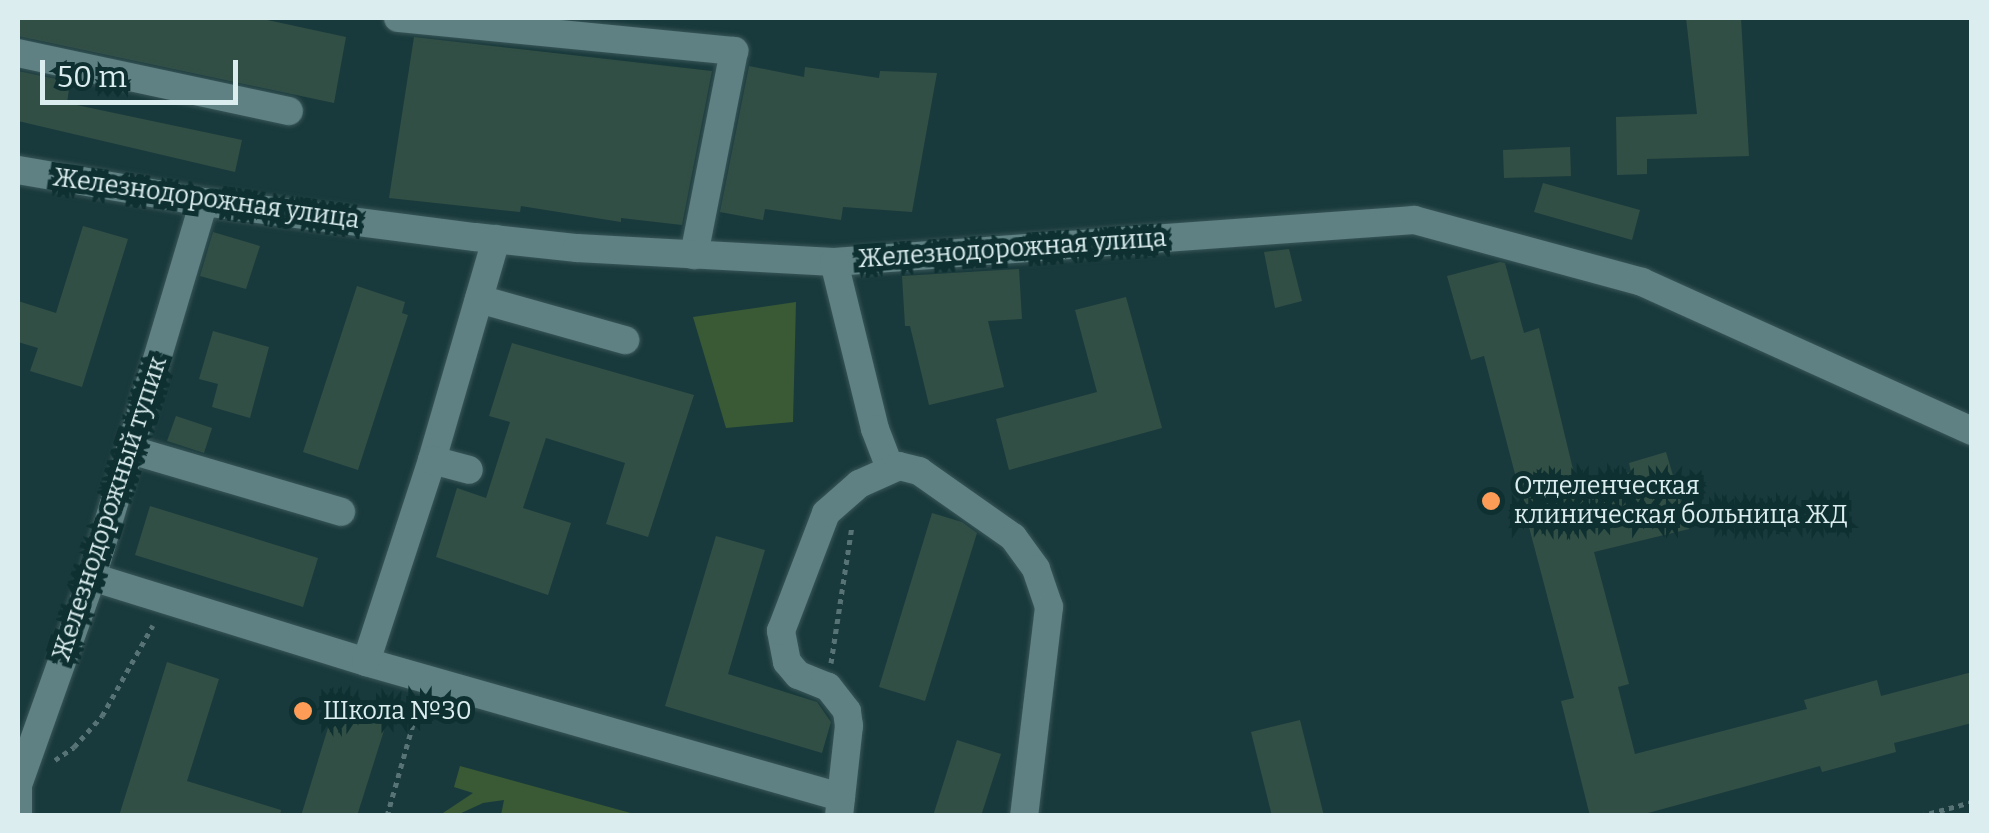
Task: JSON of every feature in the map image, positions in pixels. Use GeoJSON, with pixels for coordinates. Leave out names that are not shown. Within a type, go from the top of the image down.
{"type":"FeatureCollection","features":[{"type":"Feature","properties":{"kind":"street"},"geometry":{"type":"LineString","coordinates":[[398,18],[734,51],[694,254]]}},
{"type":"Feature","properties":{"kind":"street"},"geometry":{"type":"LineString","coordinates":[[18,53],[290,111]]}},
{"type":"Feature","properties":{"kind":"street","name":"Железнодорожная улица"},"geometry":{"type":"LineString","coordinates":[[18,170],[204,202],[496,239],[834,262],[1414,220],[1642,282],[1972,431]]}},
{"type":"Feature","properties":{"kind":"street","name":"Железнодорожный тупик"},"geometry":{"type":"LineString","coordinates":[[18,816],[18,784],[92,577],[204,202]]}},
{"type":"Feature","properties":{"kind":"street"},"geometry":{"type":"LineString","coordinates":[[366,662],[432,460],[496,239]]}},
{"type":"Feature","properties":{"kind":"street"},"geometry":{"type":"LineString","coordinates":[[834,262],[874,429],[890,468]]}},
{"type":"Feature","properties":{"kind":"street"},"geometry":{"type":"LineString","coordinates":[[479,298],[625,340]]}},
{"type":"Feature","properties":{"kind":"street"},"geometry":{"type":"LineString","coordinates":[[131,450],[340,512]]}},
{"type":"Feature","properties":{"kind":"street"},"geometry":{"type":"LineString","coordinates":[[432,460],[469,470]]}},
{"type":"Feature","properties":{"kind":"street"},"geometry":{"type":"LineString","coordinates":[[92,577],[840,806],[849,726],[839,697],[828,687],[798,674],[787,662],[782,631],[826,513],[859,484],[890,468],[918,471],[1013,537],[1036,569],[1049,607],[1024,816]]}},
{"type":"Feature","properties":{"kind":"path"},"geometry":{"type":"LineString","coordinates":[[828,687],[859,484]]}},
{"type":"Feature","properties":{"kind":"path"},"geometry":{"type":"LineString","coordinates":[[18,784],[74,747],[102,716],[166,600]]}},
{"type":"Feature","properties":{"kind":"path"},"geometry":{"type":"LineString","coordinates":[[388,816],[426,679]]}},
{"type":"Feature","properties":{"kind":"path"},"geometry":{"type":"LineString","coordinates":[[1920,816],[1972,802]]}},
{"type":"Feature","properties":{"kind":"green space"},"geometry":{"type":"Polygon","coordinates":[[[796,302],[793,422],[726,428],[693,317],[796,302]]]}},
{"type":"Feature","properties":{"kind":"green space"},"geometry":{"type":"Polygon","coordinates":[[[460,766],[638,815],[501,815],[504,800],[483,803],[457,815],[440,815],[473,793],[454,787],[460,766]]]}},
{"type":"Feature","properties":{"kind":"building"},"geometry":{"type":"Polygon","coordinates":[[[18,18],[258,18],[346,37],[334,103],[18,36],[18,18]]]}},
{"type":"Feature","properties":{"kind":"building"},"geometry":{"type":"Polygon","coordinates":[[[1686,18],[1741,18],[1749,156],[1647,159],[1647,174],[1617,175],[1616,117],[1697,114],[1686,18]]]}},
{"type":"Feature","properties":{"kind":"building"},"geometry":{"type":"Polygon","coordinates":[[[414,37],[712,71],[682,225],[621,218],[621,222],[521,206],[520,212],[389,198],[414,37]]]}},
{"type":"Feature","properties":{"kind":"building"},"geometry":{"type":"Polygon","coordinates":[[[749,66],[804,77],[805,67],[879,78],[880,71],[937,73],[912,212],[843,207],[841,220],[765,209],[763,220],[720,212],[749,66]]]}},
{"type":"Feature","properties":{"kind":"building"},"geometry":{"type":"Polygon","coordinates":[[[18,71],[70,82],[67,103],[242,140],[235,172],[18,121],[18,71]]]}},
{"type":"Feature","properties":{"kind":"building"},"geometry":{"type":"Polygon","coordinates":[[[1570,147],[1571,176],[1504,178],[1503,150],[1570,147]]]}},
{"type":"Feature","properties":{"kind":"building"},"geometry":{"type":"Polygon","coordinates":[[[1543,183],[1640,210],[1632,240],[1534,212],[1543,183]]]}},
{"type":"Feature","properties":{"kind":"building"},"geometry":{"type":"Polygon","coordinates":[[[83,226],[128,239],[82,387],[30,371],[38,348],[18,342],[18,301],[56,313],[83,226]]]}},
{"type":"Feature","properties":{"kind":"building"},"geometry":{"type":"Polygon","coordinates":[[[213,232],[260,246],[246,289],[200,276],[213,232]]]}},
{"type":"Feature","properties":{"kind":"building"},"geometry":{"type":"Polygon","coordinates":[[[1289,249],[1302,301],[1275,308],[1264,252],[1289,249]]]}},
{"type":"Feature","properties":{"kind":"building"},"geometry":{"type":"Polygon","coordinates":[[[1505,263],[1524,333],[1539,328],[1577,486],[1631,472],[1629,463],[1666,452],[1689,529],[1594,552],[1629,684],[1618,687],[1635,754],[1807,709],[1804,700],[1877,680],[1881,696],[1972,672],[1972,723],[1894,743],[1896,752],[1822,772],[1820,766],[1637,816],[1590,816],[1561,701],[1574,698],[1484,356],[1471,360],[1447,276],[1505,263]]]}},
{"type":"Feature","properties":{"kind":"building"},"geometry":{"type":"Polygon","coordinates":[[[1019,269],[1022,319],[988,321],[1004,387],[929,405],[910,326],[905,326],[902,276],[1019,269]]]}},
{"type":"Feature","properties":{"kind":"building"},"geometry":{"type":"Polygon","coordinates":[[[357,286],[405,302],[402,313],[408,315],[358,470],[303,452],[357,286]]]}},
{"type":"Feature","properties":{"kind":"building"},"geometry":{"type":"Polygon","coordinates":[[[1126,297],[1162,428],[1009,470],[996,419],[1097,392],[1075,310],[1126,297]]]}},
{"type":"Feature","properties":{"kind":"building"},"geometry":{"type":"Polygon","coordinates":[[[213,331],[269,347],[250,418],[212,407],[218,384],[199,379],[213,331]]]}},
{"type":"Feature","properties":{"kind":"building"},"geometry":{"type":"Polygon","coordinates":[[[512,343],[694,395],[648,537],[606,524],[625,463],[546,438],[523,508],[571,523],[548,595],[436,557],[457,488],[486,498],[510,422],[489,416],[512,343]]]}},
{"type":"Feature","properties":{"kind":"building"},"geometry":{"type":"Polygon","coordinates":[[[176,416],[212,428],[204,453],[167,441],[176,416]]]}},
{"type":"Feature","properties":{"kind":"building"},"geometry":{"type":"Polygon","coordinates":[[[150,506],[318,558],[303,607],[135,555],[150,506]]]}},
{"type":"Feature","properties":{"kind":"building"},"geometry":{"type":"Polygon","coordinates":[[[932,513],[962,522],[977,533],[925,701],[879,687],[932,513]]]}},
{"type":"Feature","properties":{"kind":"building"},"geometry":{"type":"Polygon","coordinates":[[[716,536],[765,550],[728,674],[817,702],[831,722],[822,753],[665,706],[716,536]]]}},
{"type":"Feature","properties":{"kind":"building"},"geometry":{"type":"Polygon","coordinates":[[[167,662],[219,679],[187,781],[281,810],[280,816],[119,816],[167,662]]]}},
{"type":"Feature","properties":{"kind":"building"},"geometry":{"type":"Polygon","coordinates":[[[335,705],[387,721],[357,816],[301,816],[335,705]]]}},
{"type":"Feature","properties":{"kind":"building"},"geometry":{"type":"Polygon","coordinates":[[[1300,720],[1324,816],[1272,816],[1251,732],[1300,720]]]}},
{"type":"Feature","properties":{"kind":"building"},"geometry":{"type":"Polygon","coordinates":[[[957,740],[1001,754],[981,816],[933,816],[957,740]]]}},
{"type":"Feature","properties":{"kind":"place","name":"Отделенческая клиническая больница ЖД"},"geometry":{"type":"Point","coordinates":[1491,501]}},
{"type":"Feature","properties":{"kind":"place","name":"Школа №30"},"geometry":{"type":"Point","coordinates":[303,711]}}]}
